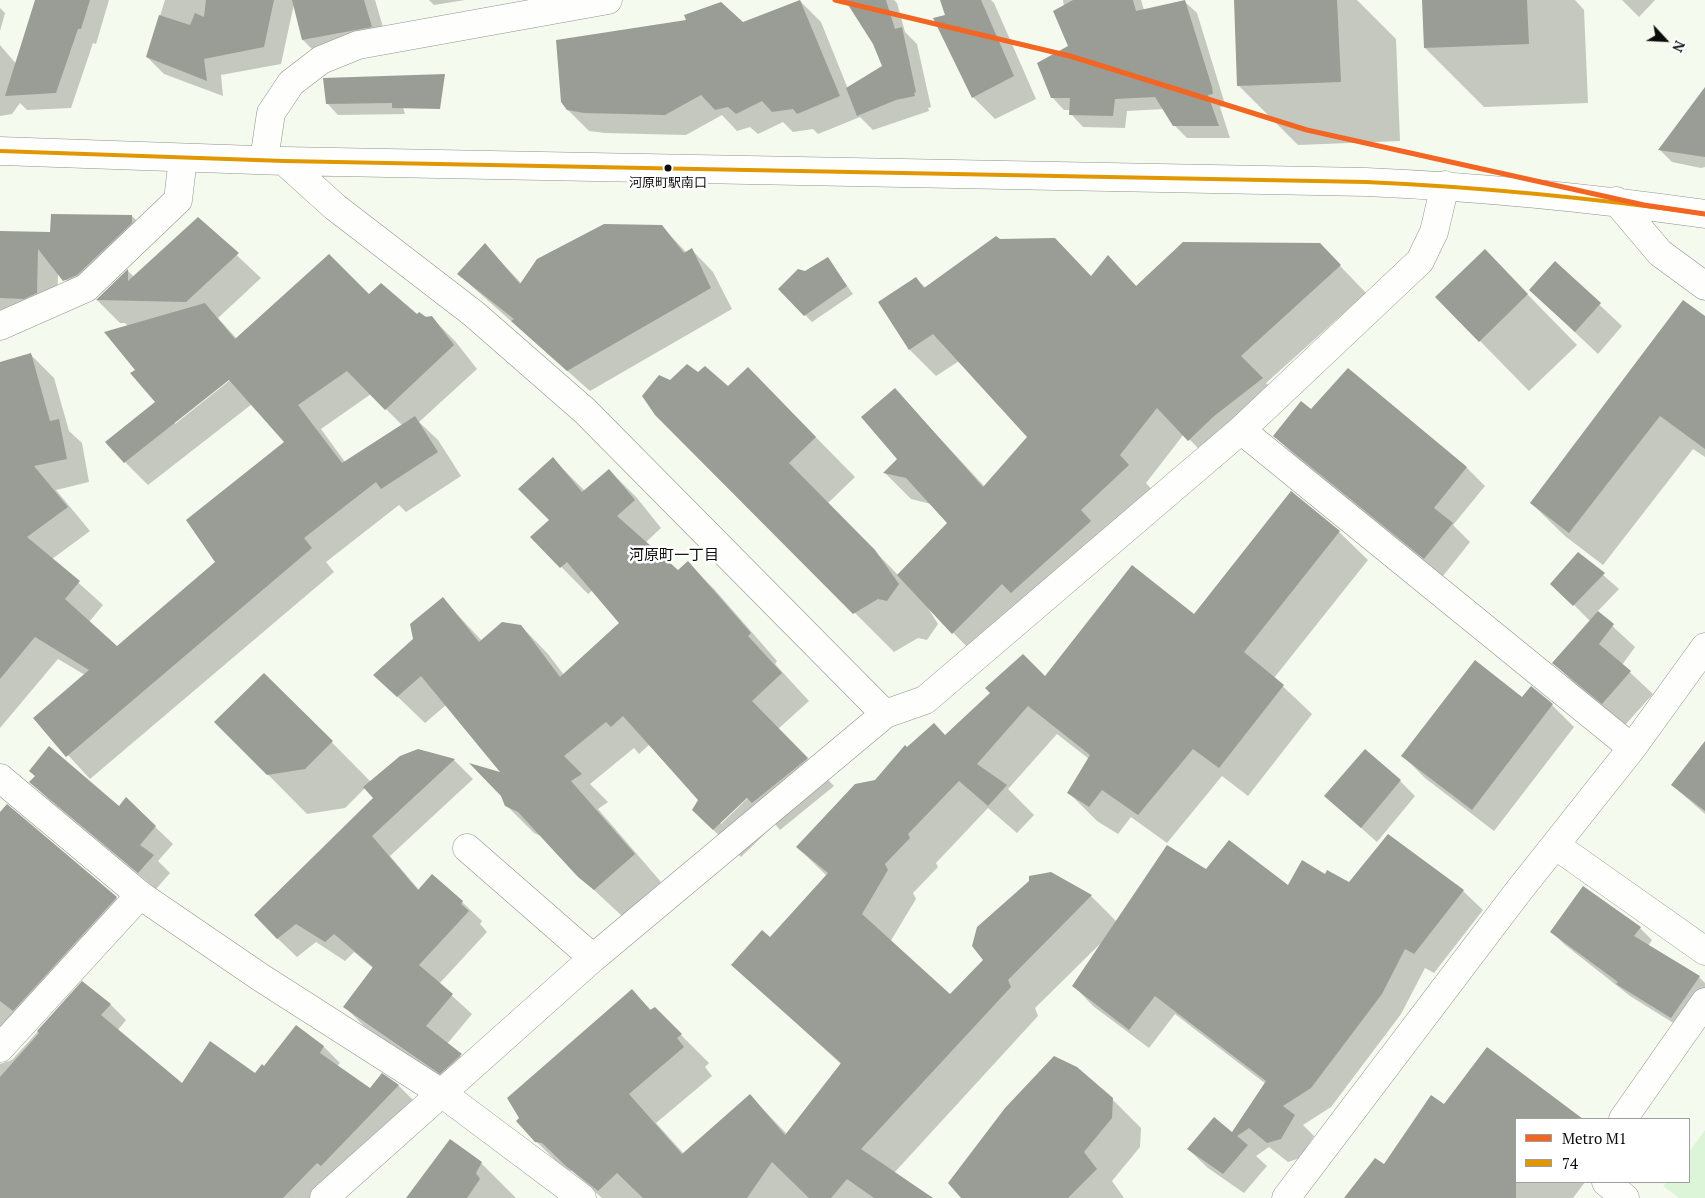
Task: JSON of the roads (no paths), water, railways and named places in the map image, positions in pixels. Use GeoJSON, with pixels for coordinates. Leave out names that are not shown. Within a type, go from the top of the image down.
{"type":"FeatureCollection","features":[{"type":"Feature","properties":{"kind":"street"},"geometry":{"type":"LineString","coordinates":[[608,0],[358,45],[321,60],[291,83],[271,113],[274,161],[474,314],[585,410],[885,714]]}},
{"type":"Feature","properties":{"kind":"street"},"geometry":{"type":"LineString","coordinates":[[0,151],[274,161],[1445,185],[1616,201],[1705,214]]}},
{"type":"Feature","properties":{"kind":"street"},"geometry":{"type":"LineString","coordinates":[[0,326],[86,288],[178,200],[182,158]]}},
{"type":"Feature","properties":{"kind":"street"},"geometry":{"type":"LineString","coordinates":[[324,1198],[443,1094],[593,958],[885,714],[925,700],[1241,430],[1420,261],[1434,232],[1445,185]]}},
{"type":"Feature","properties":{"kind":"street"},"geometry":{"type":"LineString","coordinates":[[1616,201],[1660,253],[1705,286]]}},
{"type":"Feature","properties":{"kind":"street"},"geometry":{"type":"LineString","coordinates":[[1241,430],[1632,748]]}},
{"type":"Feature","properties":{"kind":"street"},"geometry":{"type":"LineString","coordinates":[[1286,1198],[1555,845],[1632,748],[1705,647]]}},
{"type":"Feature","properties":{"kind":"street"},"geometry":{"type":"LineString","coordinates":[[0,778],[140,895],[260,977],[443,1094],[582,1198]]}},
{"type":"Feature","properties":{"kind":"street"},"geometry":{"type":"LineString","coordinates":[[1555,845],[1705,952]]}},
{"type":"Feature","properties":{"kind":"street"},"geometry":{"type":"LineString","coordinates":[[467,848],[593,958]]}},
{"type":"Feature","properties":{"kind":"street"},"geometry":{"type":"LineString","coordinates":[[0,1048],[140,895]]}},
{"type":"Feature","properties":{"kind":"street"},"geometry":{"type":"LineString","coordinates":[[1624,1118],[1705,1002]]}},
{"type":"Feature","properties":{"kind":"street"},"geometry":{"type":"LineString","coordinates":[[1607,1183],[1625,1198]]}},
{"type":"Feature","properties":{"kind":"metro line","name":"M1"},"geometry":{"type":"LineString","coordinates":[[835,0],[1070,56],[1307,130],[1644,205],[1705,214]]}},
{"type":"Feature","properties":{"kind":"place","name":"河原町駅南口"},"geometry":{"type":"Point","coordinates":[668,168]}},
{"type":"Feature","properties":{"kind":"district","name":"河原町一丁目"},"geometry":{"type":"Point","coordinates":[674,556]}}]}
